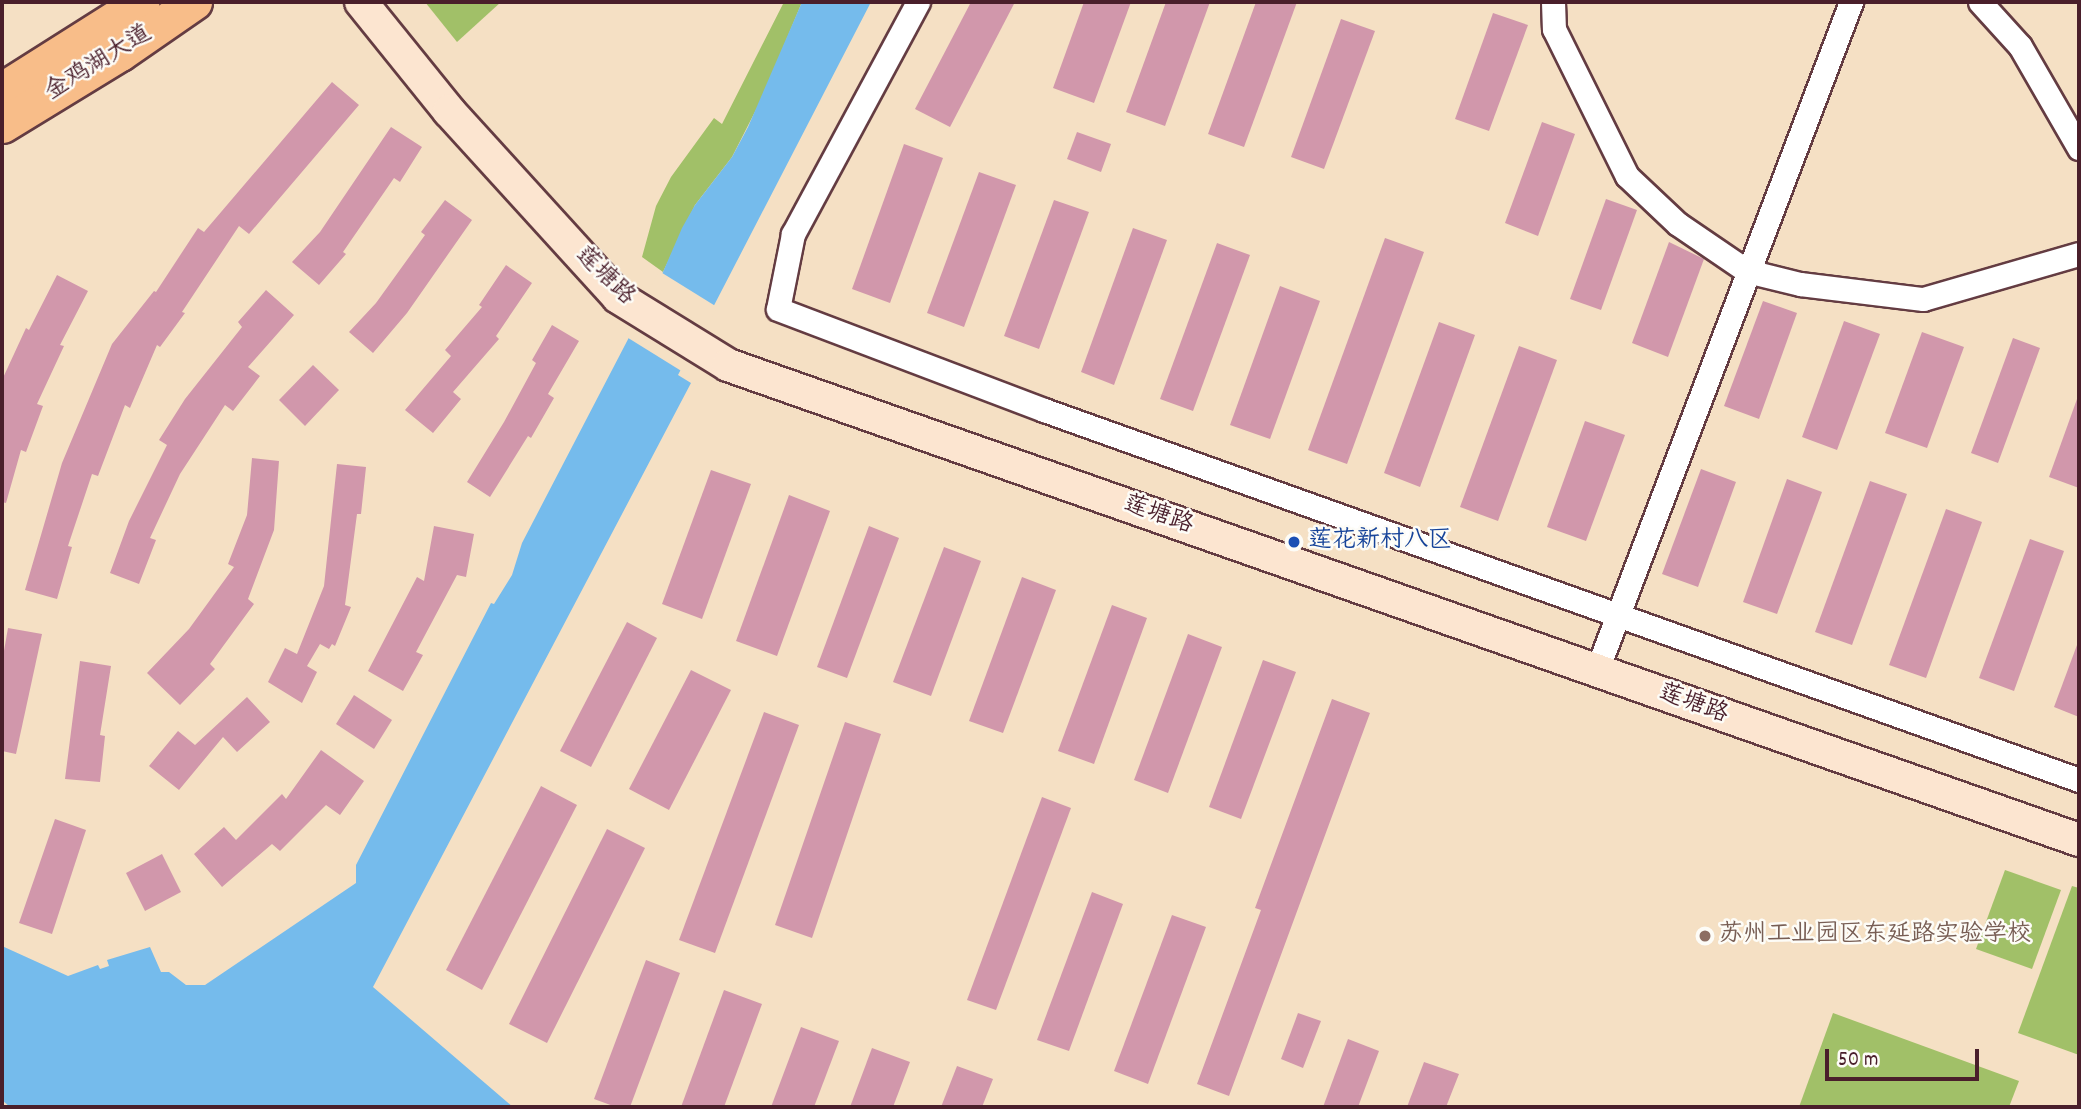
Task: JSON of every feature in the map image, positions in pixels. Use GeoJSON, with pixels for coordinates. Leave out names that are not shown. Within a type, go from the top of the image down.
{"type":"FeatureCollection","features":[{"type":"Feature","properties":{"kind":"main road","name":"金鸡湖大道"},"geometry":{"type":"LineString","coordinates":[[2,90],[141,2]]}},
{"type":"Feature","properties":{"kind":"main road","name":"金鸡湖大道"},"geometry":{"type":"LineString","coordinates":[[2,125],[120,53],[194,2]]}},
{"type":"Feature","properties":{"kind":"street","name":"莲塘路"},"geometry":{"type":"LineString","coordinates":[[361,2],[449,111],[618,297],[728,365],[2079,841]]}},
{"type":"Feature","properties":{"kind":"street"},"geometry":{"type":"LineString","coordinates":[[918,2],[793,233],[778,310],[1044,410],[2079,780]]}},
{"type":"Feature","properties":{"kind":"street"},"geometry":{"type":"LineString","coordinates":[[1553,2],[1554,29],[1627,176],[1678,223],[1747,271],[1800,284],[1923,299],[2079,254]]}},
{"type":"Feature","properties":{"kind":"street"},"geometry":{"type":"LineString","coordinates":[[1597,670],[1747,271],[1852,2]]}},
{"type":"Feature","properties":{"kind":"street"},"geometry":{"type":"LineString","coordinates":[[1980,2],[2020,46],[2079,148]]}},
{"type":"Feature","properties":{"kind":"green space"},"geometry":{"type":"Polygon","coordinates":[[[425,2],[501,2],[457,42],[425,2]]]}},
{"type":"Feature","properties":{"kind":"green space"},"geometry":{"type":"Polygon","coordinates":[[[784,2],[802,2],[763,96],[732,157],[695,205],[663,272],[642,257],[656,206],[671,177],[714,118],[722,124],[784,2]]]}},
{"type":"Feature","properties":{"kind":"green space"},"geometry":{"type":"Polygon","coordinates":[[[2005,870],[2061,890],[2032,969],[1976,949],[2005,870]]]}},
{"type":"Feature","properties":{"kind":"green space"},"geometry":{"type":"Polygon","coordinates":[[[2072,886],[2079,888],[2079,1055],[2018,1033],[2072,886]]]}},
{"type":"Feature","properties":{"kind":"green space"},"geometry":{"type":"Polygon","coordinates":[[[1833,1013],[2019,1081],[2009,1107],[1799,1107],[1833,1013]]]}},
{"type":"Feature","properties":{"kind":"water"},"geometry":{"type":"Polygon","coordinates":[[[802,2],[871,2],[678,375],[691,383],[373,987],[513,1107],[10,1107],[2,1100],[2,946],[68,976],[98,965],[100,969],[109,966],[107,960],[150,947],[161,972],[169,972],[186,985],[205,985],[356,883],[356,865],[491,603],[494,604],[512,575],[522,543],[663,272],[682,228],[695,205],[732,157],[748,127],[802,2]]]}},
{"type":"Feature","properties":{"kind":"pier"},"geometry":{"type":"Polygon","coordinates":[[[659,271],[717,307],[683,372],[625,336],[659,271]]]}},
{"type":"Feature","properties":{"kind":"building"},"geometry":{"type":"Polygon","coordinates":[[[971,2],[1015,2],[950,127],[915,109],[971,2]]]}},
{"type":"Feature","properties":{"kind":"building"},"geometry":{"type":"Polygon","coordinates":[[[1084,2],[1131,2],[1094,103],[1053,88],[1084,2]]]}},
{"type":"Feature","properties":{"kind":"building"},"geometry":{"type":"Polygon","coordinates":[[[1166,2],[1210,2],[1165,126],[1126,112],[1166,2]]]}},
{"type":"Feature","properties":{"kind":"building"},"geometry":{"type":"Polygon","coordinates":[[[1256,2],[1297,2],[1244,147],[1208,134],[1256,2]]]}},
{"type":"Feature","properties":{"kind":"building"},"geometry":{"type":"Polygon","coordinates":[[[1493,13],[1528,25],[1489,131],[1455,119],[1493,13]]]}},
{"type":"Feature","properties":{"kind":"building"},"geometry":{"type":"Polygon","coordinates":[[[1341,19],[1375,31],[1324,169],[1291,157],[1341,19]]]}},
{"type":"Feature","properties":{"kind":"building"},"geometry":{"type":"Polygon","coordinates":[[[332,82],[359,105],[249,234],[239,226],[182,312],[185,313],[160,347],[157,345],[130,408],[125,405],[98,476],[92,474],[68,546],[72,547],[57,599],[25,590],[62,463],[112,344],[154,291],[156,292],[198,228],[204,232],[332,82]]]}},
{"type":"Feature","properties":{"kind":"building"},"geometry":{"type":"Polygon","coordinates":[[[1542,122],[1575,134],[1538,236],[1505,223],[1542,122]]]}},
{"type":"Feature","properties":{"kind":"building"},"geometry":{"type":"Polygon","coordinates":[[[391,127],[422,147],[400,182],[394,178],[343,252],[346,254],[319,285],[292,262],[320,232],[391,127]]]}},
{"type":"Feature","properties":{"kind":"building"},"geometry":{"type":"Polygon","coordinates":[[[1077,132],[1111,144],[1101,172],[1067,159],[1077,132]]]}},
{"type":"Feature","properties":{"kind":"building"},"geometry":{"type":"Polygon","coordinates":[[[904,144],[943,158],[890,303],[852,289],[904,144]]]}},
{"type":"Feature","properties":{"kind":"building"},"geometry":{"type":"Polygon","coordinates":[[[979,172],[1016,185],[964,327],[927,313],[979,172]]]}},
{"type":"Feature","properties":{"kind":"building"},"geometry":{"type":"Polygon","coordinates":[[[1606,199],[1637,210],[1601,310],[1570,299],[1606,199]]]}},
{"type":"Feature","properties":{"kind":"building"},"geometry":{"type":"Polygon","coordinates":[[[445,200],[472,220],[407,313],[373,353],[349,332],[376,303],[425,235],[421,232],[445,200]]]}},
{"type":"Feature","properties":{"kind":"building"},"geometry":{"type":"Polygon","coordinates":[[[1054,200],[1089,212],[1039,349],[1004,336],[1054,200]]]}},
{"type":"Feature","properties":{"kind":"building"},"geometry":{"type":"Polygon","coordinates":[[[1133,228],[1167,240],[1114,385],[1081,372],[1133,228]]]}},
{"type":"Feature","properties":{"kind":"building"},"geometry":{"type":"Polygon","coordinates":[[[1385,238],[1424,252],[1347,464],[1308,450],[1385,238]]]}},
{"type":"Feature","properties":{"kind":"building"},"geometry":{"type":"Polygon","coordinates":[[[1669,242],[1704,259],[1668,357],[1632,343],[1669,242]]]}},
{"type":"Feature","properties":{"kind":"building"},"geometry":{"type":"Polygon","coordinates":[[[1217,243],[1250,255],[1193,411],[1160,399],[1217,243]]]}},
{"type":"Feature","properties":{"kind":"building"},"geometry":{"type":"Polygon","coordinates":[[[506,265],[532,283],[496,336],[499,339],[453,392],[461,399],[433,433],[405,410],[451,356],[445,350],[482,307],[479,305],[506,265]]]}},
{"type":"Feature","properties":{"kind":"building"},"geometry":{"type":"Polygon","coordinates":[[[57,275],[88,291],[60,345],[64,346],[37,404],[43,406],[26,452],[21,450],[6,503],[2,502],[2,380],[26,328],[29,330],[57,275]]]}},
{"type":"Feature","properties":{"kind":"building"},"geometry":{"type":"Polygon","coordinates":[[[1280,286],[1320,301],[1270,439],[1230,425],[1280,286]]]}},
{"type":"Feature","properties":{"kind":"building"},"geometry":{"type":"Polygon","coordinates":[[[266,290],[294,315],[248,367],[260,376],[233,411],[225,405],[180,474],[150,538],[156,540],[139,584],[110,573],[129,521],[167,445],[159,440],[185,399],[242,327],[238,322],[266,290]]]}},
{"type":"Feature","properties":{"kind":"building"},"geometry":{"type":"Polygon","coordinates":[[[1763,301],[1797,313],[1759,419],[1724,406],[1763,301]]]}},
{"type":"Feature","properties":{"kind":"building"},"geometry":{"type":"Polygon","coordinates":[[[1844,321],[1880,334],[1837,450],[1802,437],[1844,321]]]}},
{"type":"Feature","properties":{"kind":"building"},"geometry":{"type":"Polygon","coordinates":[[[1439,322],[1475,335],[1420,487],[1384,473],[1439,322]]]}},
{"type":"Feature","properties":{"kind":"building"},"geometry":{"type":"Polygon","coordinates":[[[552,325],[579,341],[548,394],[554,398],[531,438],[528,436],[490,497],[467,482],[536,363],[532,360],[552,325]]]}},
{"type":"Feature","properties":{"kind":"building"},"geometry":{"type":"Polygon","coordinates":[[[1922,332],[1964,347],[1927,448],[1885,433],[1922,332]]]}},
{"type":"Feature","properties":{"kind":"building"},"geometry":{"type":"Polygon","coordinates":[[[2013,338],[2040,348],[1998,463],[1971,453],[2013,338]]]}},
{"type":"Feature","properties":{"kind":"building"},"geometry":{"type":"Polygon","coordinates":[[[1519,346],[1557,360],[1498,521],[1460,507],[1519,346]]]}},
{"type":"Feature","properties":{"kind":"building"},"geometry":{"type":"Polygon","coordinates":[[[313,365],[339,390],[305,426],[279,400],[313,365]]]}},
{"type":"Feature","properties":{"kind":"building"},"geometry":{"type":"Polygon","coordinates":[[[2079,399],[2079,488],[2049,477],[2079,399]]]}},
{"type":"Feature","properties":{"kind":"building"},"geometry":{"type":"Polygon","coordinates":[[[1585,421],[1625,435],[1586,541],[1547,527],[1585,421]]]}},
{"type":"Feature","properties":{"kind":"building"},"geometry":{"type":"Polygon","coordinates":[[[252,458],[279,461],[274,530],[248,599],[254,604],[210,664],[215,669],[180,705],[147,673],[189,629],[234,567],[228,564],[247,515],[252,458]]]}},
{"type":"Feature","properties":{"kind":"building"},"geometry":{"type":"Polygon","coordinates":[[[337,464],[366,467],[361,514],[357,514],[345,605],[351,607],[335,646],[332,644],[329,649],[320,644],[307,666],[317,672],[302,703],[268,682],[285,648],[297,654],[324,586],[337,464]]]}},
{"type":"Feature","properties":{"kind":"building"},"geometry":{"type":"Polygon","coordinates":[[[1701,469],[1736,482],[1698,587],[1662,574],[1701,469]]]}},
{"type":"Feature","properties":{"kind":"building"},"geometry":{"type":"Polygon","coordinates":[[[711,470],[751,484],[702,619],[662,604],[711,470]]]}},
{"type":"Feature","properties":{"kind":"building"},"geometry":{"type":"Polygon","coordinates":[[[1787,479],[1822,492],[1777,614],[1743,602],[1787,479]]]}},
{"type":"Feature","properties":{"kind":"building"},"geometry":{"type":"Polygon","coordinates":[[[1870,481],[1907,494],[1852,645],[1815,632],[1870,481]]]}},
{"type":"Feature","properties":{"kind":"building"},"geometry":{"type":"Polygon","coordinates":[[[789,495],[830,511],[777,656],[736,641],[789,495]]]}},
{"type":"Feature","properties":{"kind":"building"},"geometry":{"type":"Polygon","coordinates":[[[1946,509],[1982,522],[1926,678],[1889,665],[1946,509]]]}},
{"type":"Feature","properties":{"kind":"building"},"geometry":{"type":"Polygon","coordinates":[[[434,526],[474,534],[466,577],[457,575],[416,652],[423,655],[403,691],[368,671],[417,577],[424,581],[434,526]]]}},
{"type":"Feature","properties":{"kind":"building"},"geometry":{"type":"Polygon","coordinates":[[[869,526],[899,538],[847,678],[817,667],[869,526]]]}},
{"type":"Feature","properties":{"kind":"building"},"geometry":{"type":"Polygon","coordinates":[[[2030,539],[2064,551],[2014,691],[1979,678],[2030,539]]]}},
{"type":"Feature","properties":{"kind":"building"},"geometry":{"type":"Polygon","coordinates":[[[944,547],[981,561],[931,696],[893,682],[944,547]]]}},
{"type":"Feature","properties":{"kind":"building"},"geometry":{"type":"Polygon","coordinates":[[[1022,577],[1056,590],[1003,733],[969,721],[1022,577]]]}},
{"type":"Feature","properties":{"kind":"building"},"geometry":{"type":"Polygon","coordinates":[[[1112,605],[1147,618],[1094,764],[1058,751],[1112,605]]]}},
{"type":"Feature","properties":{"kind":"building"},"geometry":{"type":"Polygon","coordinates":[[[627,622],[657,638],[591,767],[560,751],[627,622]]]}},
{"type":"Feature","properties":{"kind":"building"},"geometry":{"type":"Polygon","coordinates":[[[8,628],[42,634],[16,754],[2,751],[2,662],[8,628]]]}},
{"type":"Feature","properties":{"kind":"building"},"geometry":{"type":"Polygon","coordinates":[[[1188,634],[1222,647],[1168,793],[1134,780],[1188,634]]]}},
{"type":"Feature","properties":{"kind":"building"},"geometry":{"type":"Polygon","coordinates":[[[2079,645],[2079,717],[2054,707],[2079,645]]]}},
{"type":"Feature","properties":{"kind":"building"},"geometry":{"type":"Polygon","coordinates":[[[1263,660],[1296,672],[1241,819],[1209,807],[1263,660]]]}},
{"type":"Feature","properties":{"kind":"building"},"geometry":{"type":"Polygon","coordinates":[[[80,661],[111,666],[100,735],[105,736],[100,782],[65,779],[80,661]]]}},
{"type":"Feature","properties":{"kind":"building"},"geometry":{"type":"Polygon","coordinates":[[[691,670],[731,690],[669,810],[629,789],[691,670]]]}},
{"type":"Feature","properties":{"kind":"building"},"geometry":{"type":"Polygon","coordinates":[[[354,695],[392,720],[374,749],[336,724],[354,695]]]}},
{"type":"Feature","properties":{"kind":"building"},"geometry":{"type":"Polygon","coordinates":[[[247,697],[270,722],[237,752],[223,737],[179,790],[149,766],[178,731],[195,745],[247,697]]]}},
{"type":"Feature","properties":{"kind":"building"},"geometry":{"type":"Polygon","coordinates":[[[1332,699],[1370,713],[1229,1096],[1197,1084],[1261,910],[1255,908],[1332,699]]]}},
{"type":"Feature","properties":{"kind":"building"},"geometry":{"type":"Polygon","coordinates":[[[764,712],[799,725],[715,953],[679,940],[764,712]]]}},
{"type":"Feature","properties":{"kind":"building"},"geometry":{"type":"Polygon","coordinates":[[[845,722],[881,734],[812,938],[775,925],[845,722]]]}},
{"type":"Feature","properties":{"kind":"building"},"geometry":{"type":"Polygon","coordinates":[[[321,750],[364,781],[340,815],[326,805],[280,851],[272,844],[222,887],[194,854],[224,827],[236,840],[282,794],[286,799],[321,750]]]}},
{"type":"Feature","properties":{"kind":"building"},"geometry":{"type":"Polygon","coordinates":[[[541,786],[577,805],[482,990],[446,970],[541,786]]]}},
{"type":"Feature","properties":{"kind":"building"},"geometry":{"type":"Polygon","coordinates":[[[1042,797],[1071,808],[996,1010],[967,1000],[1042,797]]]}},
{"type":"Feature","properties":{"kind":"building"},"geometry":{"type":"Polygon","coordinates":[[[55,819],[86,830],[52,934],[19,923],[55,819]]]}},
{"type":"Feature","properties":{"kind":"building"},"geometry":{"type":"Polygon","coordinates":[[[607,829],[645,848],[547,1043],[509,1024],[607,829]]]}},
{"type":"Feature","properties":{"kind":"building"},"geometry":{"type":"Polygon","coordinates":[[[162,854],[181,892],[145,911],[126,873],[162,854]]]}},
{"type":"Feature","properties":{"kind":"building"},"geometry":{"type":"Polygon","coordinates":[[[1092,892],[1123,904],[1069,1051],[1037,1040],[1092,892]]]}},
{"type":"Feature","properties":{"kind":"building"},"geometry":{"type":"Polygon","coordinates":[[[1172,915],[1206,927],[1148,1084],[1114,1071],[1172,915]]]}},
{"type":"Feature","properties":{"kind":"building"},"geometry":{"type":"Polygon","coordinates":[[[646,960],[680,973],[630,1107],[616,1107],[594,1099],[646,960]]]}},
{"type":"Feature","properties":{"kind":"building"},"geometry":{"type":"Polygon","coordinates":[[[724,990],[762,1004],[724,1107],[681,1107],[724,990]]]}},
{"type":"Feature","properties":{"kind":"building"},"geometry":{"type":"Polygon","coordinates":[[[1298,1013],[1321,1021],[1303,1068],[1281,1059],[1298,1013]]]}},
{"type":"Feature","properties":{"kind":"building"},"geometry":{"type":"Polygon","coordinates":[[[801,1027],[839,1041],[814,1107],[771,1107],[801,1027]]]}},
{"type":"Feature","properties":{"kind":"building"},"geometry":{"type":"Polygon","coordinates":[[[1348,1039],[1379,1051],[1358,1107],[1323,1107],[1348,1039]]]}},
{"type":"Feature","properties":{"kind":"building"},"geometry":{"type":"Polygon","coordinates":[[[872,1048],[910,1062],[893,1107],[850,1107],[872,1048]]]}},
{"type":"Feature","properties":{"kind":"building"},"geometry":{"type":"Polygon","coordinates":[[[1424,1062],[1459,1074],[1446,1107],[1407,1107],[1424,1062]]]}},
{"type":"Feature","properties":{"kind":"building"},"geometry":{"type":"Polygon","coordinates":[[[957,1066],[993,1079],[982,1107],[941,1107],[957,1066]]]}},
{"type":"Feature","properties":{"kind":"place","name":"莲花新村八区"},"geometry":{"type":"Point","coordinates":[1294,542]}},
{"type":"Feature","properties":{"kind":"place","name":"苏州工业园区东延路实验学校"},"geometry":{"type":"Point","coordinates":[1705,936]}}]}
